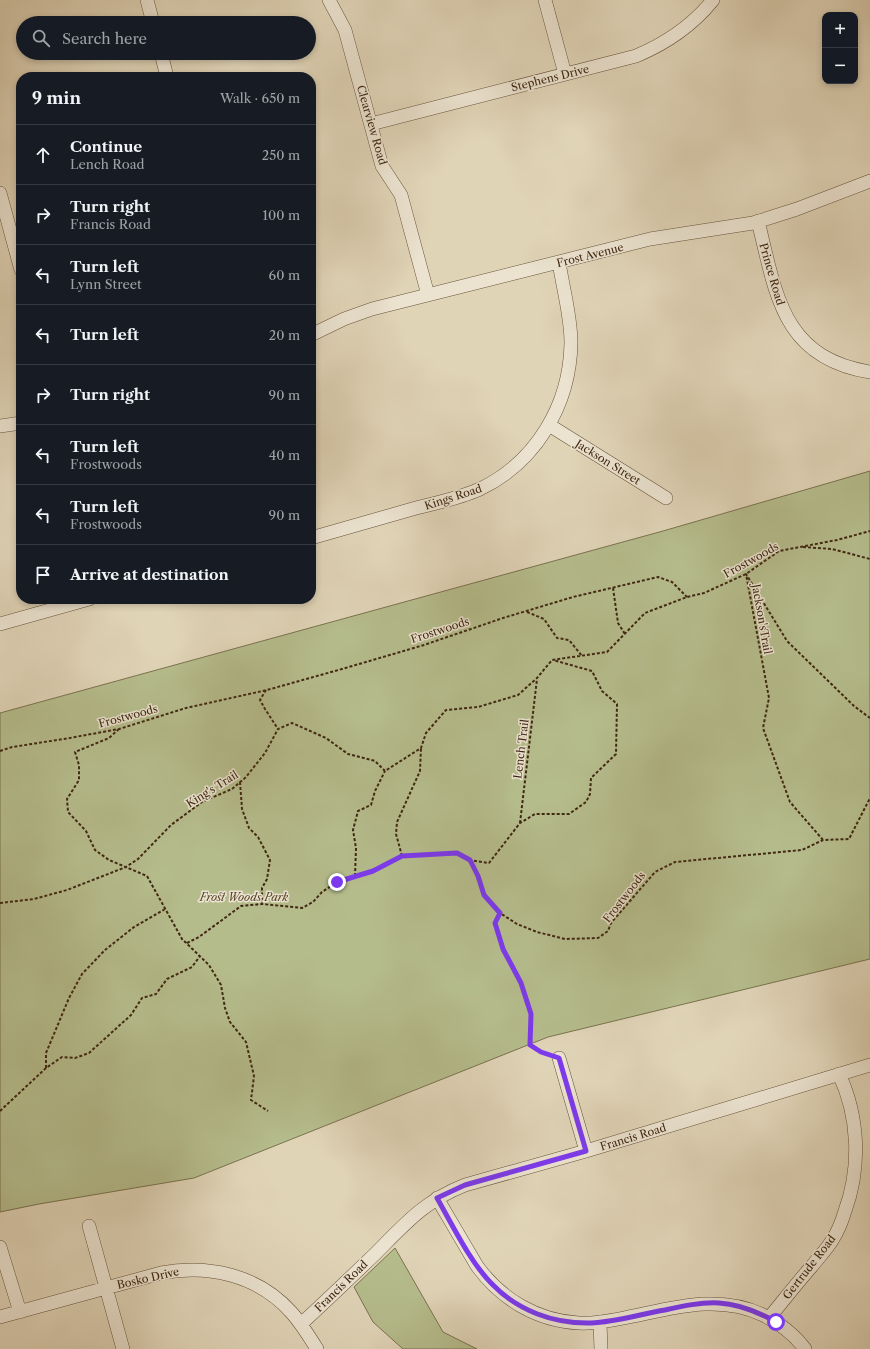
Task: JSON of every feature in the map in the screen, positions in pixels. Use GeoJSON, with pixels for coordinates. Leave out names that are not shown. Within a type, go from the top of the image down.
{"type":"FeatureCollection","features":[{"type":"Feature","properties":{"kind":"street"},"geometry":{"type":"LineString","coordinates":[[147,0],[151,16]]}},
{"type":"Feature","properties":{"kind":"street","name":"Clearview Road"},"geometry":{"type":"LineString","coordinates":[[329,0],[345,30],[382,166],[401,195],[428,295]]}},
{"type":"Feature","properties":{"kind":"street"},"geometry":{"type":"LineString","coordinates":[[545,0],[565,74]]}},
{"type":"Feature","properties":{"kind":"street","name":"Stephens Drive"},"geometry":{"type":"LineString","coordinates":[[371,124],[636,56],[652,50],[681,33],[698,18],[713,0]]}},
{"type":"Feature","properties":{"kind":"street"},"geometry":{"type":"LineString","coordinates":[[163,60],[166,72]]}},
{"type":"Feature","properties":{"kind":"street","name":"Frost Avenue"},"geometry":{"type":"LineString","coordinates":[[316,333],[344,319],[372,309],[650,239],[758,222],[870,181]]}},
{"type":"Feature","properties":{"kind":"street"},"geometry":{"type":"LineString","coordinates":[[0,193],[16,252]]}},
{"type":"Feature","properties":{"kind":"street","name":"Prince Road"},"geometry":{"type":"LineString","coordinates":[[758,222],[777,297],[792,328],[808,345],[827,358],[848,368],[870,372]]}},
{"type":"Feature","properties":{"kind":"street","name":"Kings Road"},"geometry":{"type":"LineString","coordinates":[[316,537],[464,495],[479,489],[503,475],[521,461],[532,449],[549,425],[558,406],[564,391],[570,358],[571,341],[569,319],[559,262]]}},
{"type":"Feature","properties":{"kind":"street"},"geometry":{"type":"LineString","coordinates":[[0,426],[16,424]]}},
{"type":"Feature","properties":{"kind":"street","name":"Jackson Street"},"geometry":{"type":"LineString","coordinates":[[549,425],[666,498]]}},
{"type":"Feature","properties":{"kind":"street"},"geometry":{"type":"LineString","coordinates":[[0,624],[71,604]]}},
{"type":"Feature","properties":{"kind":"street"},"geometry":{"type":"LineString","coordinates":[[559,1058],[586,1151]]}},
{"type":"Feature","properties":{"kind":"street","name":"Francis Road"},"geometry":{"type":"LineString","coordinates":[[301,1324],[415,1215],[437,1198],[465,1185],[586,1151],[870,1065]]}},
{"type":"Feature","properties":{"kind":"street","name":"Gertrude Road"},"geometry":{"type":"LineString","coordinates":[[769,1318],[833,1239],[848,1203],[853,1184],[856,1145],[851,1106],[839,1074]]}},
{"type":"Feature","properties":{"kind":"street"},"geometry":{"type":"LineString","coordinates":[[437,1198],[477,1266],[492,1285],[526,1309],[551,1319],[578,1323],[600,1322],[706,1303],[718,1303],[742,1307],[769,1318],[786,1329],[805,1349]]}},
{"type":"Feature","properties":{"kind":"street"},"geometry":{"type":"LineString","coordinates":[[89,1226],[123,1349]]}},
{"type":"Feature","properties":{"kind":"street"},"geometry":{"type":"LineString","coordinates":[[0,1247],[20,1312]]}},
{"type":"Feature","properties":{"kind":"street","name":"Bosko Drive"},"geometry":{"type":"LineString","coordinates":[[0,1317],[175,1270],[189,1269],[217,1271],[244,1279],[269,1293],[286,1306],[301,1324],[317,1349]]}},
{"type":"Feature","properties":{"kind":"street"},"geometry":{"type":"LineString","coordinates":[[600,1322],[601,1349]]}},
{"type":"Feature","properties":{"kind":"path","name":"Frostwoods"},"geometry":{"type":"LineString","coordinates":[[0,751],[12,747],[119,729],[186,708],[267,690],[424,645],[572,597],[658,577],[672,582],[687,598],[704,593],[746,574],[780,551],[799,546],[837,540],[870,531]]}},
{"type":"Feature","properties":{"kind":"path"},"geometry":{"type":"LineString","coordinates":[[799,546],[832,549],[870,559]]}},
{"type":"Feature","properties":{"kind":"path","name":"Jackson'sTrail"},"geometry":{"type":"LineString","coordinates":[[746,574],[787,640],[854,706],[870,718]]}},
{"type":"Feature","properties":{"kind":"path","name":"Jackson'sTrail"},"geometry":{"type":"LineString","coordinates":[[746,574],[769,698],[763,728],[790,802],[823,840]]}},
{"type":"Feature","properties":{"kind":"path"},"geometry":{"type":"LineString","coordinates":[[613,588],[618,623],[625,634]]}},
{"type":"Feature","properties":{"kind":"path"},"geometry":{"type":"LineString","coordinates":[[402,856],[396,834],[397,822],[420,771],[421,748],[426,733],[446,710],[478,707],[518,695],[537,678],[552,660],[607,652],[645,613],[687,598]]}},
{"type":"Feature","properties":{"kind":"path"},"geometry":{"type":"LineString","coordinates":[[526,611],[544,619],[556,638],[570,640],[582,656]]}},
{"type":"Feature","properties":{"kind":"path"},"geometry":{"type":"LineString","coordinates":[[187,943],[199,937],[242,906],[262,904],[302,908],[313,902],[322,892],[337,882],[373,871],[402,856],[457,853],[470,860],[489,863],[520,823],[536,814],[569,814],[586,802],[590,794],[591,778],[616,754],[617,704],[602,691],[592,671],[552,660]]}},
{"type":"Feature","properties":{"kind":"path","name":"Lench Trail"},"geometry":{"type":"LineString","coordinates":[[520,823],[537,678]]}},
{"type":"Feature","properties":{"kind":"path"},"geometry":{"type":"LineString","coordinates":[[267,690],[260,700],[278,728],[292,723],[326,738],[348,754],[375,761],[385,771]]}},
{"type":"Feature","properties":{"kind":"path","name":"King's Trail"},"geometry":{"type":"LineString","coordinates":[[0,903],[34,899],[61,892],[126,868],[138,859],[171,826],[202,802],[232,789],[246,777],[265,752],[278,728]]}},
{"type":"Feature","properties":{"kind":"path"},"geometry":{"type":"LineString","coordinates":[[119,729],[109,738],[74,752],[79,765],[80,780],[67,799],[68,812],[86,831],[96,850],[110,860],[147,876],[182,939],[209,964],[221,985],[225,1008],[230,1022],[246,1042],[254,1076],[251,1100],[268,1111]]}},
{"type":"Feature","properties":{"kind":"path"},"geometry":{"type":"LineString","coordinates":[[355,876],[356,848],[353,830],[358,811],[371,805],[375,791],[385,771],[421,748]]}},
{"type":"Feature","properties":{"kind":"path"},"geometry":{"type":"LineString","coordinates":[[240,782],[242,808],[249,828],[258,837],[270,860],[268,880],[262,888],[262,904]]}},
{"type":"Feature","properties":{"kind":"path","name":"Frostwoods"},"geometry":{"type":"LineString","coordinates":[[470,860],[478,876],[484,895],[500,913],[517,924],[537,932],[565,939],[598,938],[608,930],[611,923],[655,872],[675,862],[802,850],[823,840],[849,839],[870,798]]}},
{"type":"Feature","properties":{"kind":"path"},"geometry":{"type":"LineString","coordinates":[[46,1068],[46,1053],[69,998],[82,974],[105,950],[122,936],[134,927],[165,909]]}},
{"type":"Feature","properties":{"kind":"path"},"geometry":{"type":"LineString","coordinates":[[500,913],[495,923],[503,949],[521,983],[531,1014],[530,1045],[541,1052],[559,1058]]}},
{"type":"Feature","properties":{"kind":"path"},"geometry":{"type":"LineString","coordinates":[[0,1111],[46,1068],[62,1058],[75,1058],[89,1053],[131,1015],[142,998],[156,994],[167,979],[192,967],[200,956]]}},
{"type":"Feature","properties":{"kind":"green space","name":"Frost Woods Park"},"geometry":{"type":"Polygon","coordinates":[[[870,471],[870,959],[548,1037],[194,1178],[0,1212],[0,713],[663,531],[870,471]]]}},
{"type":"Feature","properties":{"kind":"green space"},"geometry":{"type":"Polygon","coordinates":[[[395,1248],[443,1332],[477,1349],[403,1349],[373,1322],[354,1287],[395,1248]]]}},
{"type":"Feature","properties":{"kind":"route"},"geometry":{"type":"LineString","coordinates":[[337,882],[373,871],[402,856],[457,853],[470,860],[478,876],[484,895],[500,913],[495,923],[503,949],[521,983],[531,1014],[530,1045],[541,1052],[559,1058],[586,1151],[465,1185],[437,1198],[477,1266],[492,1285],[514,1302],[526,1309],[551,1319],[564,1322],[592,1323],[689,1305],[718,1303],[742,1307],[776,1322]]}}]}
